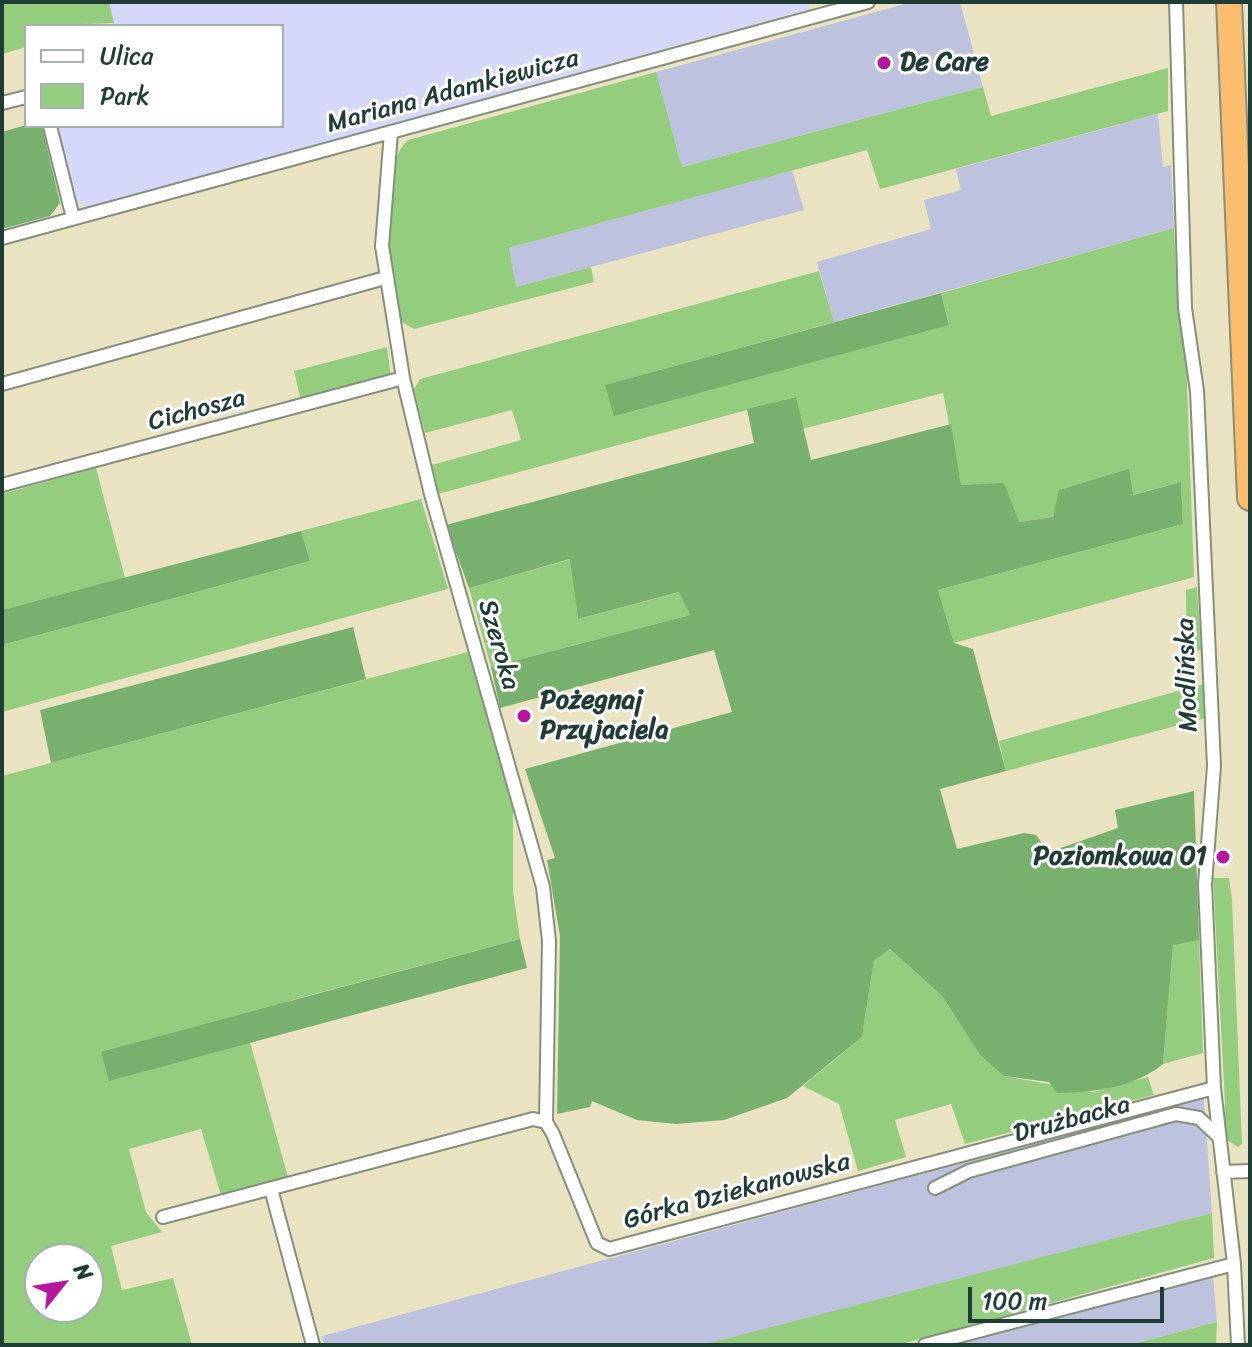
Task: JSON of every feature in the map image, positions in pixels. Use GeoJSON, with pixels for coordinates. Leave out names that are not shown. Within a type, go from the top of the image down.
{"type":"FeatureCollection","features":[{"type":"Feature","properties":{"kind":"highway"},"geometry":{"type":"LineString","coordinates":[[1229,2],[1250,498]]}},
{"type":"Feature","properties":{"kind":"street","name":"Mariana Adamkiewicza"},"geometry":{"type":"LineString","coordinates":[[2,238],[868,2]]}},
{"type":"Feature","properties":{"kind":"street","name":"Modlińska"},"geometry":{"type":"LineString","coordinates":[[1176,2],[1185,308],[1197,391],[1214,766],[1205,884],[1214,1088],[1234,1264],[1238,1345]]}},
{"type":"Feature","properties":{"kind":"street"},"geometry":{"type":"LineString","coordinates":[[2,103],[24,98]]}},
{"type":"Feature","properties":{"kind":"street"},"geometry":{"type":"LineString","coordinates":[[50,128],[73,218]]}},
{"type":"Feature","properties":{"kind":"street","name":"Szeroka"},"geometry":{"type":"LineString","coordinates":[[391,132],[381,215],[385,278],[403,378],[431,494],[543,887],[549,941],[546,1122]]}},
{"type":"Feature","properties":{"kind":"street"},"geometry":{"type":"LineString","coordinates":[[2,384],[385,278]]}},
{"type":"Feature","properties":{"kind":"street","name":"Cichosza"},"geometry":{"type":"LineString","coordinates":[[2,485],[403,378]]}},
{"type":"Feature","properties":{"kind":"street","name":"Górka Dziekanowska"},"geometry":{"type":"LineString","coordinates":[[546,1122],[597,1243],[609,1249],[1214,1088]]}},
{"type":"Feature","properties":{"kind":"street","name":"Drużbacka"},"geometry":{"type":"LineString","coordinates":[[935,1188],[969,1171],[1176,1114],[1199,1118],[1218,1136]]}},
{"type":"Feature","properties":{"kind":"street"},"geometry":{"type":"LineString","coordinates":[[163,1217],[533,1119],[546,1122]]}},
{"type":"Feature","properties":{"kind":"street"},"geometry":{"type":"LineString","coordinates":[[1223,1172],[1250,1171]]}},
{"type":"Feature","properties":{"kind":"street"},"geometry":{"type":"LineString","coordinates":[[271,1189],[313,1345]]}},
{"type":"Feature","properties":{"kind":"street"},"geometry":{"type":"LineString","coordinates":[[925,1345],[1234,1264]]}},
{"type":"Feature","properties":{"kind":"shaded area"},"geometry":{"type":"Polygon","coordinates":[[[109,2],[808,2],[810,9],[86,208],[75,199],[57,128],[284,128],[284,24],[114,23],[109,2]]]}},
{"type":"Feature","properties":{"kind":"shaded area","name":"De Care"},"geometry":{"type":"Polygon","coordinates":[[[912,2],[960,2],[983,87],[682,167],[656,72],[912,2]]]}},
{"type":"Feature","properties":{"kind":"shaded area"},"geometry":{"type":"Polygon","coordinates":[[[1158,114],[1163,167],[1171,165],[1174,228],[834,322],[817,262],[931,229],[924,200],[961,190],[956,169],[1158,114]]]}},
{"type":"Feature","properties":{"kind":"shaded area"},"geometry":{"type":"Polygon","coordinates":[[[792,170],[804,210],[516,287],[509,248],[792,170]]]}},
{"type":"Feature","properties":{"kind":"shaded area"},"geometry":{"type":"Polygon","coordinates":[[[1204,1098],[1212,1213],[707,1345],[324,1345],[322,1336],[1204,1098]]]}},
{"type":"Feature","properties":{"kind":"shaded area"},"geometry":{"type":"Polygon","coordinates":[[[1213,1277],[1217,1322],[1129,1345],[951,1345],[1213,1277]]]}},
{"type":"Feature","properties":{"kind":"green space"},"geometry":{"type":"Polygon","coordinates":[[[2,2],[109,2],[114,23],[24,24],[24,48],[2,54],[2,2]]]}},
{"type":"Feature","properties":{"kind":"green space"},"geometry":{"type":"Polygon","coordinates":[[[1168,68],[1168,111],[880,189],[867,150],[509,248],[516,287],[591,267],[594,282],[414,329],[400,321],[391,253],[389,200],[397,155],[408,140],[656,72],[682,167],[983,87],[991,116],[1168,68]]]}},
{"type":"Feature","properties":{"kind":"green space"},"geometry":{"type":"Polygon","coordinates":[[[24,126],[42,128],[60,203],[50,216],[2,229],[2,132],[24,126]]]}},
{"type":"Feature","properties":{"kind":"green space"},"geometry":{"type":"Polygon","coordinates":[[[1174,228],[1178,311],[1186,357],[1194,577],[954,643],[938,590],[1183,524],[1181,482],[1132,495],[1129,470],[1060,490],[1053,517],[1019,522],[961,485],[943,393],[802,429],[795,397],[438,494],[432,465],[521,440],[512,410],[425,433],[414,389],[420,379],[819,271],[834,322],[606,385],[949,324],[941,293],[1174,228]]]}},
{"type":"Feature","properties":{"kind":"green space"},"geometry":{"type":"Polygon","coordinates":[[[941,293],[949,325],[614,416],[605,385],[941,293]]]}},
{"type":"Feature","properties":{"kind":"green space"},"geometry":{"type":"Polygon","coordinates":[[[387,347],[391,377],[301,401],[294,371],[387,347]]]}},
{"type":"Feature","properties":{"kind":"green space"},"geometry":{"type":"Polygon","coordinates":[[[796,397],[811,460],[951,424],[961,485],[1004,483],[1019,522],[1053,517],[1059,490],[1129,469],[1133,495],[1181,482],[1183,524],[938,590],[954,643],[973,649],[1006,771],[940,789],[957,849],[1024,833],[1036,835],[1049,852],[1118,828],[1115,810],[1194,791],[1199,940],[1173,945],[1163,1064],[1139,1079],[1099,1090],[1057,1093],[1049,1082],[1004,1076],[980,1055],[942,996],[890,949],[874,960],[862,1037],[787,1098],[724,1120],[676,1124],[637,1120],[592,1101],[590,1107],[557,1114],[560,936],[547,860],[555,858],[525,769],[732,712],[714,650],[500,708],[491,667],[690,615],[679,592],[578,619],[570,559],[469,588],[446,525],[754,443],[747,409],[796,397]]]}},
{"type":"Feature","properties":{"kind":"green space"},"geometry":{"type":"Polygon","coordinates":[[[96,468],[125,578],[2,610],[2,494],[96,468]]]}},
{"type":"Feature","properties":{"kind":"green space"},"geometry":{"type":"Polygon","coordinates":[[[421,499],[448,589],[2,712],[2,645],[310,561],[301,531],[421,499]]]}},
{"type":"Feature","properties":{"kind":"green space"},"geometry":{"type":"Polygon","coordinates":[[[301,531],[310,561],[2,645],[2,610],[301,531]]]}},
{"type":"Feature","properties":{"kind":"green space"},"geometry":{"type":"Polygon","coordinates":[[[571,559],[578,619],[680,592],[690,615],[491,667],[469,588],[571,559]]]}},
{"type":"Feature","properties":{"kind":"green space"},"geometry":{"type":"Polygon","coordinates":[[[1197,587],[1201,650],[1187,654],[1186,590],[1197,587]]]}},
{"type":"Feature","properties":{"kind":"green space"},"geometry":{"type":"Polygon","coordinates":[[[353,627],[366,679],[51,763],[40,710],[353,627]]]}},
{"type":"Feature","properties":{"kind":"green space"},"geometry":{"type":"Polygon","coordinates":[[[468,652],[513,810],[513,891],[520,939],[292,1000],[110,1080],[250,1042],[288,1177],[221,1195],[201,1129],[129,1149],[146,1212],[162,1232],[111,1246],[122,1290],[173,1278],[192,1345],[2,1345],[2,776],[468,652]]]}},
{"type":"Feature","properties":{"kind":"green space"},"geometry":{"type":"Polygon","coordinates":[[[1203,684],[1206,718],[1006,771],[999,741],[1203,684]]]}},
{"type":"Feature","properties":{"kind":"green space"},"geometry":{"type":"Polygon","coordinates":[[[1213,878],[1229,878],[1232,899],[1242,1144],[1238,1147],[1222,1137],[1225,1103],[1213,878]]]}},
{"type":"Feature","properties":{"kind":"green space"},"geometry":{"type":"Polygon","coordinates":[[[520,939],[527,968],[109,1081],[101,1052],[520,939]]]}},
{"type":"Feature","properties":{"kind":"green space"},"geometry":{"type":"Polygon","coordinates":[[[1199,940],[1203,1053],[1163,1064],[1173,944],[1199,940]]]}},
{"type":"Feature","properties":{"kind":"green space"},"geometry":{"type":"Polygon","coordinates":[[[890,949],[942,996],[980,1055],[1004,1076],[1093,1092],[1148,1077],[1154,1095],[965,1144],[951,1104],[895,1120],[906,1157],[858,1171],[839,1104],[803,1086],[862,1037],[874,959],[890,949]]]}},
{"type":"Feature","properties":{"kind":"green space"},"geometry":{"type":"Polygon","coordinates":[[[1212,1213],[1214,1258],[898,1345],[706,1344],[1212,1213]]]}},
{"type":"Feature","properties":{"kind":"green space"},"geometry":{"type":"Polygon","coordinates":[[[1217,1322],[1216,1345],[1129,1345],[1217,1322]]]}},
{"type":"Feature","properties":{"kind":"place","name":"De Care"},"geometry":{"type":"Point","coordinates":[884,63]}},
{"type":"Feature","properties":{"kind":"place","name":"Pożegnaj Przyjaciela"},"geometry":{"type":"Point","coordinates":[524,716]}},
{"type":"Feature","properties":{"kind":"place","name":"Poziomkowa 01"},"geometry":{"type":"Point","coordinates":[1223,857]}}]}
